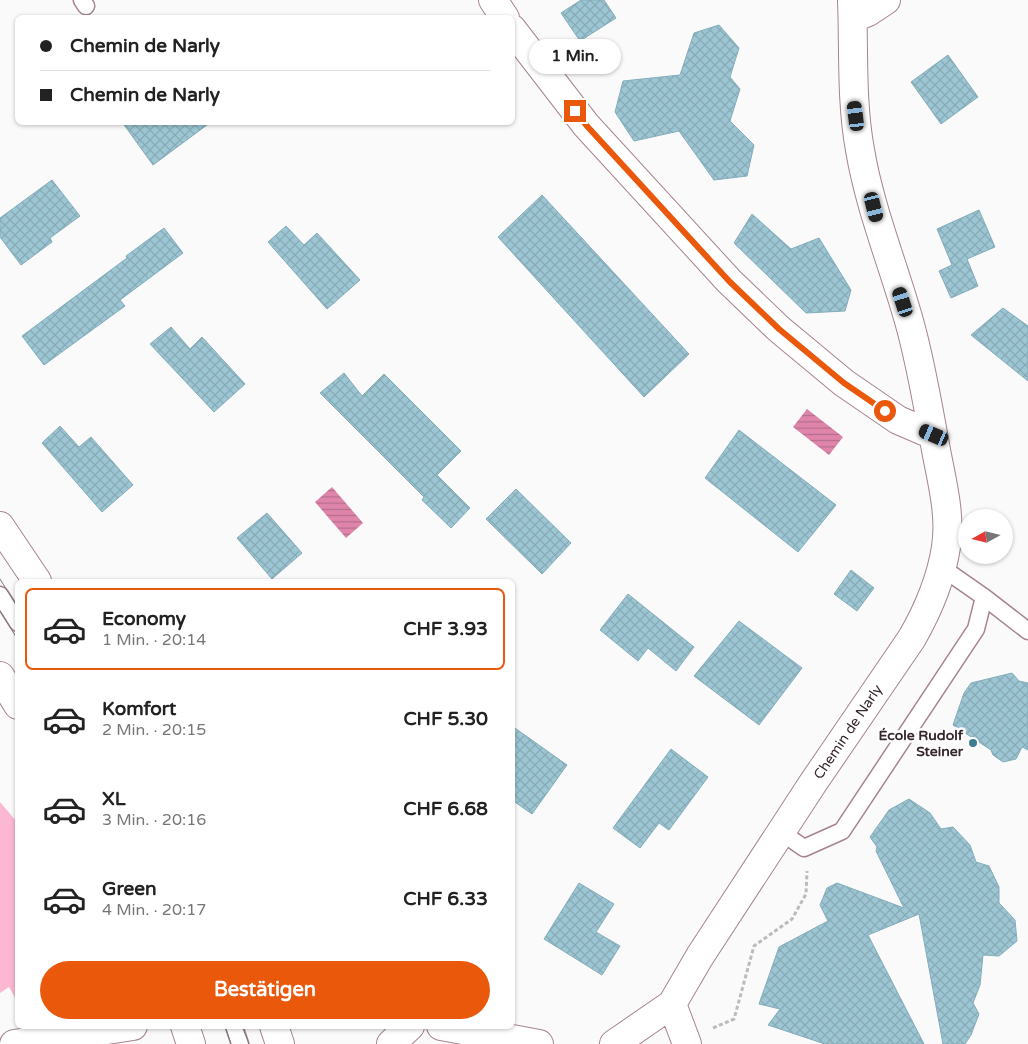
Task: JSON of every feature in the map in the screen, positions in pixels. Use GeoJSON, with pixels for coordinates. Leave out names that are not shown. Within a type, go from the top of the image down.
{"type":"FeatureCollection","features":[{"type":"Feature","properties":{"kind":"street"},"geometry":{"type":"LineString","coordinates":[[493,0],[502,15]]}},
{"type":"Feature","properties":{"kind":"street"},"geometry":{"type":"LineString","coordinates":[[852,9],[868,12],[886,0]]}},
{"type":"Feature","properties":{"kind":"street","name":"Chemin de Narly"},"geometry":{"type":"LineString","coordinates":[[614,1044],[672,1004],[700,956],[924,618],[934,594],[946,547],[948,524],[946,502],[923,378],[909,320],[878,226],[860,151],[853,98],[852,9]]}},
{"type":"Feature","properties":{"kind":"street"},"geometry":{"type":"LineString","coordinates":[[515,33],[586,125],[779,329],[844,383],[898,420],[934,435]]}},
{"type":"Feature","properties":{"kind":"street"},"geometry":{"type":"LineString","coordinates":[[0,526],[36,579]]}},
{"type":"Feature","properties":{"kind":"street"},"geometry":{"type":"LineString","coordinates":[[0,676],[15,700]]}},
{"type":"Feature","properties":{"kind":"street"},"geometry":{"type":"LineString","coordinates":[[672,1004],[687,1044]]}},
{"type":"Feature","properties":{"kind":"street"},"geometry":{"type":"LineString","coordinates":[[14,1044],[113,1029]]}},
{"type":"Feature","properties":{"kind":"street"},"geometry":{"type":"LineString","coordinates":[[186,1029],[191,1044]]}},
{"type":"Feature","properties":{"kind":"street"},"geometry":{"type":"LineString","coordinates":[[275,1029],[280,1044]]}},
{"type":"Feature","properties":{"kind":"street"},"geometry":{"type":"LineString","coordinates":[[391,1044],[407,1029]]}},
{"type":"Feature","properties":{"kind":"street"},"geometry":{"type":"LineString","coordinates":[[458,1029],[540,1044]]}},
{"type":"Feature","properties":{"kind":"lane"},"geometry":{"type":"LineString","coordinates":[[941,567],[1028,631]]}},
{"type":"Feature","properties":{"kind":"lane"},"geometry":{"type":"LineString","coordinates":[[0,595],[15,619]]}},
{"type":"Feature","properties":{"kind":"lane"},"geometry":{"type":"LineString","coordinates":[[781,832],[804,848],[842,831],[976,629],[984,597]]}},
{"type":"Feature","properties":{"kind":"lane"},"geometry":{"type":"LineString","coordinates":[[235,1029],[240,1044]]}},
{"type":"Feature","properties":{"kind":"path"},"geometry":{"type":"LineString","coordinates":[[710,1029],[734,1019],[754,946],[792,919],[806,894],[808,878],[804,848]]}},
{"type":"Feature","properties":{"kind":"shaded area"},"geometry":{"type":"Polygon","coordinates":[[[807,409],[843,437],[829,455],[793,427],[807,409]]]}},
{"type":"Feature","properties":{"kind":"shaded area"},"geometry":{"type":"Polygon","coordinates":[[[332,487],[363,523],[346,538],[315,502],[332,487]]]}},
{"type":"Feature","properties":{"kind":"shaded area"},"geometry":{"type":"Polygon","coordinates":[[[0,802],[15,820],[15,998],[9,987],[0,993],[0,802]]]}},
{"type":"Feature","properties":{"kind":"building"},"geometry":{"type":"Polygon","coordinates":[[[581,0],[604,0],[616,18],[580,41],[561,13],[581,0]]]}},
{"type":"Feature","properties":{"kind":"building"},"geometry":{"type":"Polygon","coordinates":[[[719,25],[739,48],[730,77],[740,89],[730,121],[754,145],[747,176],[714,180],[679,131],[634,141],[615,112],[623,81],[680,75],[694,33],[719,25]]]}},
{"type":"Feature","properties":{"kind":"building"},"geometry":{"type":"Polygon","coordinates":[[[948,55],[978,97],[941,124],[911,82],[948,55]]]}},
{"type":"Feature","properties":{"kind":"building"},"geometry":{"type":"Polygon","coordinates":[[[124,125],[207,125],[153,165],[124,125]]]}},
{"type":"Feature","properties":{"kind":"building"},"geometry":{"type":"Polygon","coordinates":[[[52,180],[80,216],[50,238],[52,242],[21,265],[0,237],[0,218],[52,180]]]}},
{"type":"Feature","properties":{"kind":"building"},"geometry":{"type":"Polygon","coordinates":[[[542,195],[689,354],[644,397],[498,237],[542,195]]]}},
{"type":"Feature","properties":{"kind":"building"},"geometry":{"type":"Polygon","coordinates":[[[979,210],[995,247],[967,259],[978,286],[951,298],[939,271],[952,265],[937,229],[979,210]]]}},
{"type":"Feature","properties":{"kind":"building"},"geometry":{"type":"Polygon","coordinates":[[[752,214],[791,249],[819,238],[851,290],[845,311],[806,313],[734,243],[752,214]]]}},
{"type":"Feature","properties":{"kind":"building"},"geometry":{"type":"Polygon","coordinates":[[[286,226],[304,245],[317,233],[360,280],[327,309],[268,242],[286,226]]]}},
{"type":"Feature","properties":{"kind":"building"},"geometry":{"type":"Polygon","coordinates":[[[164,228],[183,253],[120,300],[125,306],[44,365],[22,336],[164,228]]]}},
{"type":"Feature","properties":{"kind":"building"},"geometry":{"type":"Polygon","coordinates":[[[1003,308],[1028,326],[1028,381],[971,335],[1003,308]]]}},
{"type":"Feature","properties":{"kind":"building"},"geometry":{"type":"Polygon","coordinates":[[[171,327],[190,349],[202,337],[245,384],[214,412],[150,344],[171,327]]]}},
{"type":"Feature","properties":{"kind":"building"},"geometry":{"type":"Polygon","coordinates":[[[344,373],[362,396],[384,374],[461,451],[437,475],[470,508],[451,528],[422,500],[424,497],[320,393],[344,373]]]}},
{"type":"Feature","properties":{"kind":"building"},"geometry":{"type":"Polygon","coordinates":[[[60,426],[79,447],[91,437],[133,485],[102,512],[42,443],[60,426]]]}},
{"type":"Feature","properties":{"kind":"building"},"geometry":{"type":"Polygon","coordinates":[[[739,430],[836,505],[798,552],[705,478],[739,430]]]}},
{"type":"Feature","properties":{"kind":"building"},"geometry":{"type":"Polygon","coordinates":[[[516,489],[571,543],[542,574],[486,519],[516,489]]]}},
{"type":"Feature","properties":{"kind":"building"},"geometry":{"type":"Polygon","coordinates":[[[267,513],[302,553],[272,579],[237,538],[267,513]]]}},
{"type":"Feature","properties":{"kind":"building"},"geometry":{"type":"Polygon","coordinates":[[[851,570],[874,588],[857,611],[834,594],[851,570]]]}},
{"type":"Feature","properties":{"kind":"building"},"geometry":{"type":"Polygon","coordinates":[[[628,594],[694,647],[676,671],[648,648],[638,661],[600,630],[628,594]]]}},
{"type":"Feature","properties":{"kind":"building"},"geometry":{"type":"Polygon","coordinates":[[[739,621],[802,668],[759,725],[694,676],[739,621]]]}},
{"type":"Feature","properties":{"kind":"building"},"geometry":{"type":"Polygon","coordinates":[[[1012,673],[1019,681],[1028,683],[1028,750],[1022,747],[1016,759],[1003,762],[993,755],[991,750],[953,725],[964,693],[971,683],[1012,673]]]}},
{"type":"Feature","properties":{"kind":"building"},"geometry":{"type":"Polygon","coordinates":[[[515,728],[567,765],[532,814],[515,802],[515,728]]]}},
{"type":"Feature","properties":{"kind":"building"},"geometry":{"type":"Polygon","coordinates":[[[671,749],[708,777],[669,830],[659,823],[640,848],[613,828],[671,749]]]}},
{"type":"Feature","properties":{"kind":"building"},"geometry":{"type":"Polygon","coordinates":[[[909,799],[930,813],[941,829],[953,827],[970,845],[976,862],[989,866],[999,887],[999,903],[1015,920],[1017,941],[999,956],[983,955],[980,985],[973,1003],[979,1014],[971,1035],[965,1044],[943,1044],[919,914],[868,935],[924,1044],[825,1044],[768,1025],[780,1009],[759,1004],[779,947],[828,921],[820,905],[827,888],[837,883],[904,908],[876,851],[877,847],[870,837],[889,810],[909,799]]]}},
{"type":"Feature","properties":{"kind":"building"},"geometry":{"type":"Polygon","coordinates":[[[579,883],[614,904],[596,932],[620,946],[602,975],[544,939],[579,883]]]}},
{"type":"Feature","properties":{"kind":"tram line"},"geometry":{"type":"LineString","coordinates":[[0,579],[15,603]]}},
{"type":"Feature","properties":{"kind":"tram line"},"geometry":{"type":"LineString","coordinates":[[0,611],[15,635]]}},
{"type":"Feature","properties":{"kind":"tram line"},"geometry":{"type":"LineString","coordinates":[[226,1029],[231,1044]]}},
{"type":"Feature","properties":{"kind":"tram line"},"geometry":{"type":"LineString","coordinates":[[243,1029],[249,1044]]}},
{"type":"Feature","properties":{"kind":"place","name":"École Rudolf Steiner"},"geometry":{"type":"Point","coordinates":[973,743]}},
{"type":"Feature","properties":{"kind":"route"},"geometry":{"type":"LineString","coordinates":[[575,111],[729,281],[779,329],[844,383],[885,411]]}}]}
